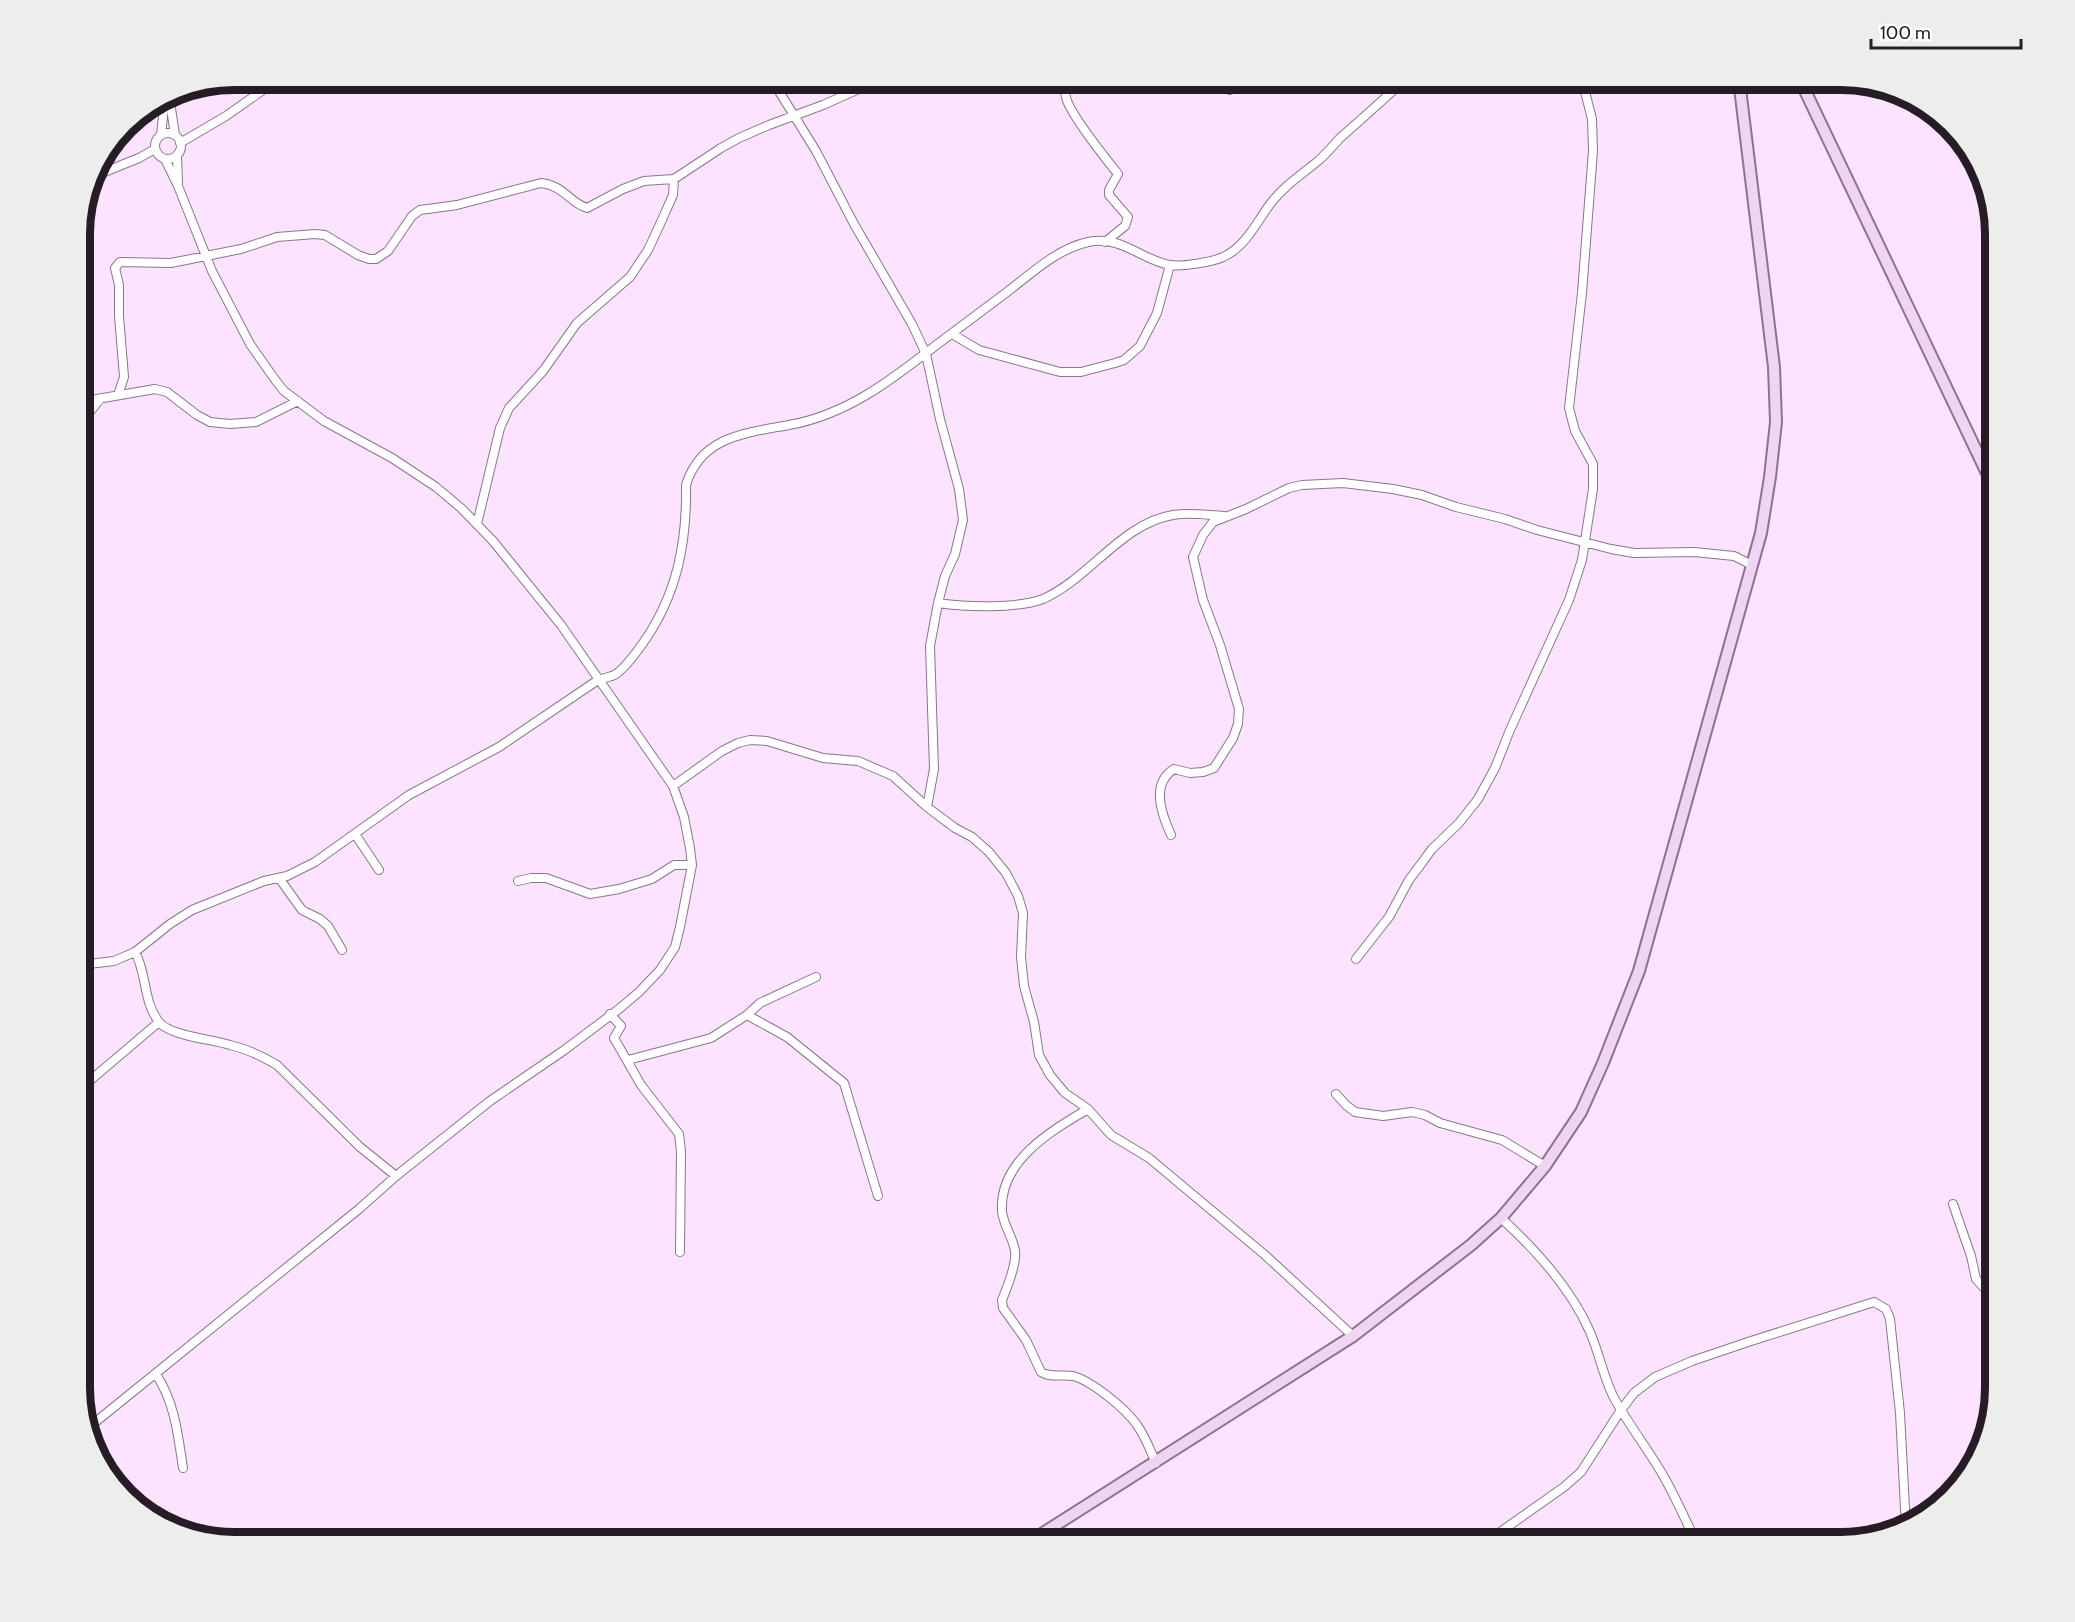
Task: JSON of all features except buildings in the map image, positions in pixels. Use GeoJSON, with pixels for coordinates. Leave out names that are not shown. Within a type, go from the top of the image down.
{"type":"FeatureCollection","features":[{"type":"Feature","properties":{"kind":"main road"},"geometry":{"type":"LineString","coordinates":[[1045,1532],[1353,1336],[1471,1245],[1501,1218],[1545,1166],[1581,1112],[1639,971],[1761,533],[1770,477],[1776,422],[1774,367],[1740,90]]}},
{"type":"Feature","properties":{"kind":"main road"},"geometry":{"type":"LineString","coordinates":[[1805,90],[1985,469]]}},
{"type":"Feature","properties":{"kind":"street"},"geometry":{"type":"LineString","coordinates":[[178,139],[226,116],[263,90]]}},
{"type":"Feature","properties":{"kind":"street"},"geometry":{"type":"LineString","coordinates":[[778,90],[816,151],[854,224],[912,324],[926,354],[940,419],[959,489],[963,520],[955,554],[945,576],[930,646],[934,769],[927,807]]}},
{"type":"Feature","properties":{"kind":"street"},"geometry":{"type":"LineString","coordinates":[[118,395],[124,377],[116,265],[126,261],[171,262],[241,249],[277,237],[315,234],[325,235],[358,255],[376,259],[388,250],[412,216],[420,210],[457,205],[541,183],[550,184],[587,208],[644,181],[674,179],[720,148],[769,125],[859,90]]}},
{"type":"Feature","properties":{"kind":"street"},"geometry":{"type":"LineString","coordinates":[[1065,90],[1066,100],[1118,174],[1109,195],[1128,217],[1125,226],[1105,242]]}},
{"type":"Feature","properties":{"kind":"street"},"geometry":{"type":"LineString","coordinates":[[90,964],[114,961],[135,952],[192,910],[228,894],[279,878],[315,862],[408,795],[499,747],[598,680],[615,675],[654,628],[667,603],[683,546],[686,485],[694,467],[714,446],[742,434],[805,421],[847,406],[875,391],[1066,250],[1083,244],[1105,242],[1136,249],[1170,265],[1217,260],[1232,252],[1282,191],[1393,90]]}},
{"type":"Feature","properties":{"kind":"street"},"geometry":{"type":"LineString","coordinates":[[1356,959],[1389,917],[1409,880],[1432,849],[1459,823],[1478,799],[1495,768],[1569,600],[1582,560],[1593,489],[1593,464],[1575,431],[1569,408],[1582,293],[1593,151],[1592,119],[1585,90]]}},
{"type":"Feature","properties":{"kind":"street"},"geometry":{"type":"LineString","coordinates":[[171,105],[178,139],[178,186]]}},
{"type":"Feature","properties":{"kind":"street"},"geometry":{"type":"LineString","coordinates":[[95,1423],[490,1101],[620,1009],[648,983],[660,970],[675,947],[692,865],[684,817],[673,786],[561,625],[513,564],[453,501],[420,476],[324,421],[284,392],[250,344],[206,256],[165,159],[157,154],[155,149],[160,135],[164,108]]}},
{"type":"Feature","properties":{"kind":"street"},"geometry":{"type":"LineString","coordinates":[[160,135],[171,133],[178,139]]}},
{"type":"Feature","properties":{"kind":"street"},"geometry":{"type":"LineString","coordinates":[[104,172],[140,158],[155,149]]}},
{"type":"Feature","properties":{"kind":"street"},"geometry":{"type":"LineString","coordinates":[[165,159],[174,158],[177,155]]}},
{"type":"Feature","properties":{"kind":"street"},"geometry":{"type":"LineString","coordinates":[[477,524],[500,428],[509,408],[543,371],[577,323],[630,277],[648,250],[661,222],[673,195],[674,179]]}},
{"type":"Feature","properties":{"kind":"street"},"geometry":{"type":"LineString","coordinates":[[952,334],[979,350],[1060,372],[1081,372],[1109,365],[1124,360],[1140,346],[1157,313],[1170,265]]}},
{"type":"Feature","properties":{"kind":"street"},"geometry":{"type":"LineString","coordinates":[[90,400],[155,389],[167,392],[197,416],[210,422],[230,424],[256,422],[298,401]]}},
{"type":"Feature","properties":{"kind":"street"},"geometry":{"type":"LineString","coordinates":[[90,412],[101,398]]}},
{"type":"Feature","properties":{"kind":"street"},"geometry":{"type":"LineString","coordinates":[[1171,835],[1160,809],[1161,786],[1168,772],[1174,769],[1190,773],[1203,772],[1214,768],[1233,738],[1238,724],[1239,709],[1220,645],[1203,600],[1193,557],[1203,535],[1213,522],[1302,484],[1343,483],[1422,495],[1456,507],[1584,543],[1634,553],[1694,552],[1734,556],[1752,565]]}},
{"type":"Feature","properties":{"kind":"street"},"geometry":{"type":"LineString","coordinates":[[938,603],[964,606],[1016,605],[1040,600],[1064,587],[1112,548],[1161,518],[1184,514],[1227,517]]}},
{"type":"Feature","properties":{"kind":"street"},"geometry":{"type":"LineString","coordinates":[[673,786],[722,751],[750,740],[767,741],[823,758],[858,761],[893,776],[927,807],[955,828],[972,837],[989,852],[1006,873],[1018,896],[1023,913],[1021,957],[1024,986],[1034,1022],[1039,1055],[1050,1075],[1065,1093],[1088,1109],[1111,1135],[1149,1158],[1265,1255],[1353,1336]]}},
{"type":"Feature","properties":{"kind":"street"},"geometry":{"type":"LineString","coordinates":[[355,834],[379,870]]}},
{"type":"Feature","properties":{"kind":"street"},"geometry":{"type":"LineString","coordinates":[[518,881],[546,878],[590,894],[619,889],[652,879],[674,865],[692,865]]}},
{"type":"Feature","properties":{"kind":"street"},"geometry":{"type":"LineString","coordinates":[[279,878],[302,910],[328,926],[342,950]]}},
{"type":"Feature","properties":{"kind":"street"},"geometry":{"type":"LineString","coordinates":[[135,952],[149,1002],[159,1022],[166,1028],[183,1034],[260,1055],[277,1065],[360,1147],[396,1176]]}},
{"type":"Feature","properties":{"kind":"street"},"geometry":{"type":"LineString","coordinates":[[628,1060],[711,1038],[760,1004],[816,977]]}},
{"type":"Feature","properties":{"kind":"street"},"geometry":{"type":"LineString","coordinates":[[610,1014],[621,1026],[614,1038],[640,1085],[679,1134],[681,1151],[680,1252]]}},
{"type":"Feature","properties":{"kind":"street"},"geometry":{"type":"LineString","coordinates":[[747,1015],[787,1036],[844,1083],[878,1196]]}},
{"type":"Feature","properties":{"kind":"street"},"geometry":{"type":"LineString","coordinates":[[90,1081],[159,1022]]}},
{"type":"Feature","properties":{"kind":"street"},"geometry":{"type":"LineString","coordinates":[[1336,1094],[1355,1112],[1383,1116],[1412,1112],[1425,1114],[1440,1123],[1502,1140],[1545,1166]]}},
{"type":"Feature","properties":{"kind":"street"},"geometry":{"type":"LineString","coordinates":[[1088,1109],[1032,1147],[1017,1163],[1009,1181],[1003,1198],[1002,1210],[1016,1253],[1002,1300],[1002,1308],[1026,1340],[1041,1372],[1050,1376],[1075,1377],[1111,1400],[1138,1426],[1156,1463]]}},
{"type":"Feature","properties":{"kind":"street"},"geometry":{"type":"LineString","coordinates":[[1953,1204],[1971,1256],[1976,1279],[1985,1289]]}},
{"type":"Feature","properties":{"kind":"street"},"geometry":{"type":"LineString","coordinates":[[1501,1218],[1563,1285],[1589,1329],[1605,1380],[1621,1410],[1640,1436],[1665,1479],[1691,1532]]}},
{"type":"Feature","properties":{"kind":"street"},"geometry":{"type":"LineString","coordinates":[[1500,1532],[1564,1487],[1581,1472],[1634,1393],[1654,1377],[1692,1361],[1874,1302],[1886,1309],[1890,1320],[1900,1413],[1905,1517]]}},
{"type":"Feature","properties":{"kind":"street"},"geometry":{"type":"LineString","coordinates":[[156,1374],[165,1387],[175,1415],[183,1468]]}}]}
